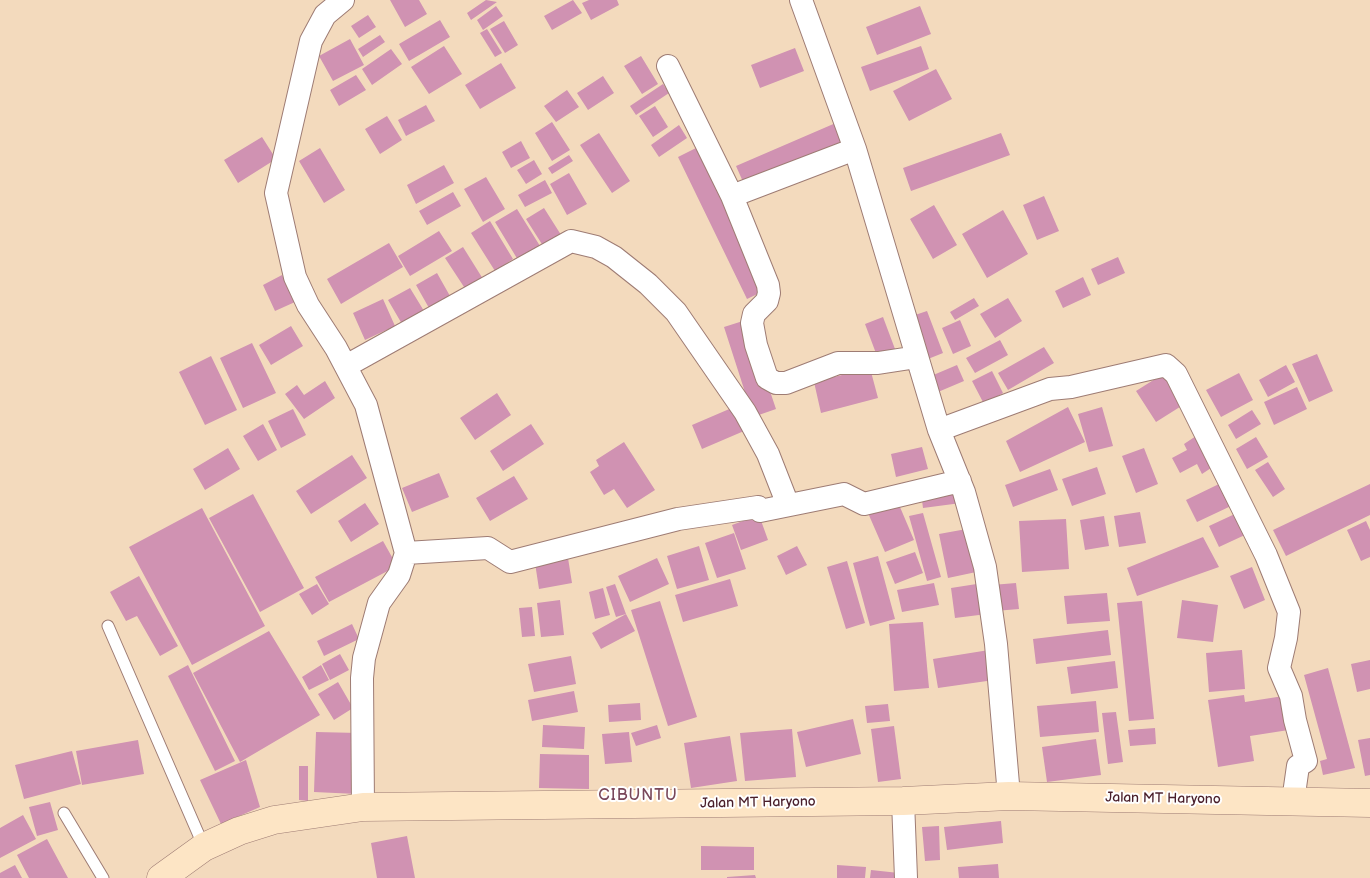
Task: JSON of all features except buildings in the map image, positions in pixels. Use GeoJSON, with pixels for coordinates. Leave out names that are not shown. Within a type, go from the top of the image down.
{"type":"FeatureCollection","features":[{"type":"Feature","properties":{"kind":"main road","name":"Jalan MT Haryono"},"geometry":{"type":"LineString","coordinates":[[161,878],[204,847],[239,832],[274,820],[363,807],[903,801],[1009,796],[1370,803]]}},
{"type":"Feature","properties":{"kind":"street"},"geometry":{"type":"LineString","coordinates":[[343,0],[325,15],[312,41],[276,193],[295,278],[308,305],[346,366],[366,405],[406,553],[398,575],[379,603],[364,658],[362,678],[363,807]]}},
{"type":"Feature","properties":{"kind":"street"},"geometry":{"type":"LineString","coordinates":[[801,0],[855,149],[917,357],[940,430],[960,481],[985,567],[996,644],[1009,796]]}},
{"type":"Feature","properties":{"kind":"street"},"geometry":{"type":"LineString","coordinates":[[668,66],[732,196],[769,293],[767,301],[754,314],[752,323],[756,345],[767,378],[776,383],[786,383],[838,363],[878,363],[917,357]]}},
{"type":"Feature","properties":{"kind":"street"},"geometry":{"type":"LineString","coordinates":[[732,196],[855,149]]}},
{"type":"Feature","properties":{"kind":"street"},"geometry":{"type":"LineString","coordinates":[[346,366],[571,241],[596,247],[614,257],[648,284],[676,312],[745,412],[768,454],[788,505]]}},
{"type":"Feature","properties":{"kind":"street"},"geometry":{"type":"LineString","coordinates":[[940,430],[1050,389],[1071,387],[1166,365],[1176,374],[1266,555],[1289,612],[1286,638],[1279,668],[1291,696],[1306,761],[1298,766],[1293,801]]}},
{"type":"Feature","properties":{"kind":"street"},"geometry":{"type":"LineString","coordinates":[[406,553],[488,548],[510,562],[678,519],[758,507],[760,511],[844,494],[864,504],[960,481]]}},
{"type":"Feature","properties":{"kind":"street"},"geometry":{"type":"LineString","coordinates":[[903,801],[906,878]]}},
{"type":"Feature","properties":{"kind":"lane"},"geometry":{"type":"LineString","coordinates":[[108,626],[204,847]]}},
{"type":"Feature","properties":{"kind":"lane"},"geometry":{"type":"LineString","coordinates":[[64,813],[103,878]]}},
{"type":"Feature","properties":{"kind":"district","name":"CIBUNTU"},"geometry":{"type":"Point","coordinates":[638,796]}}]}
